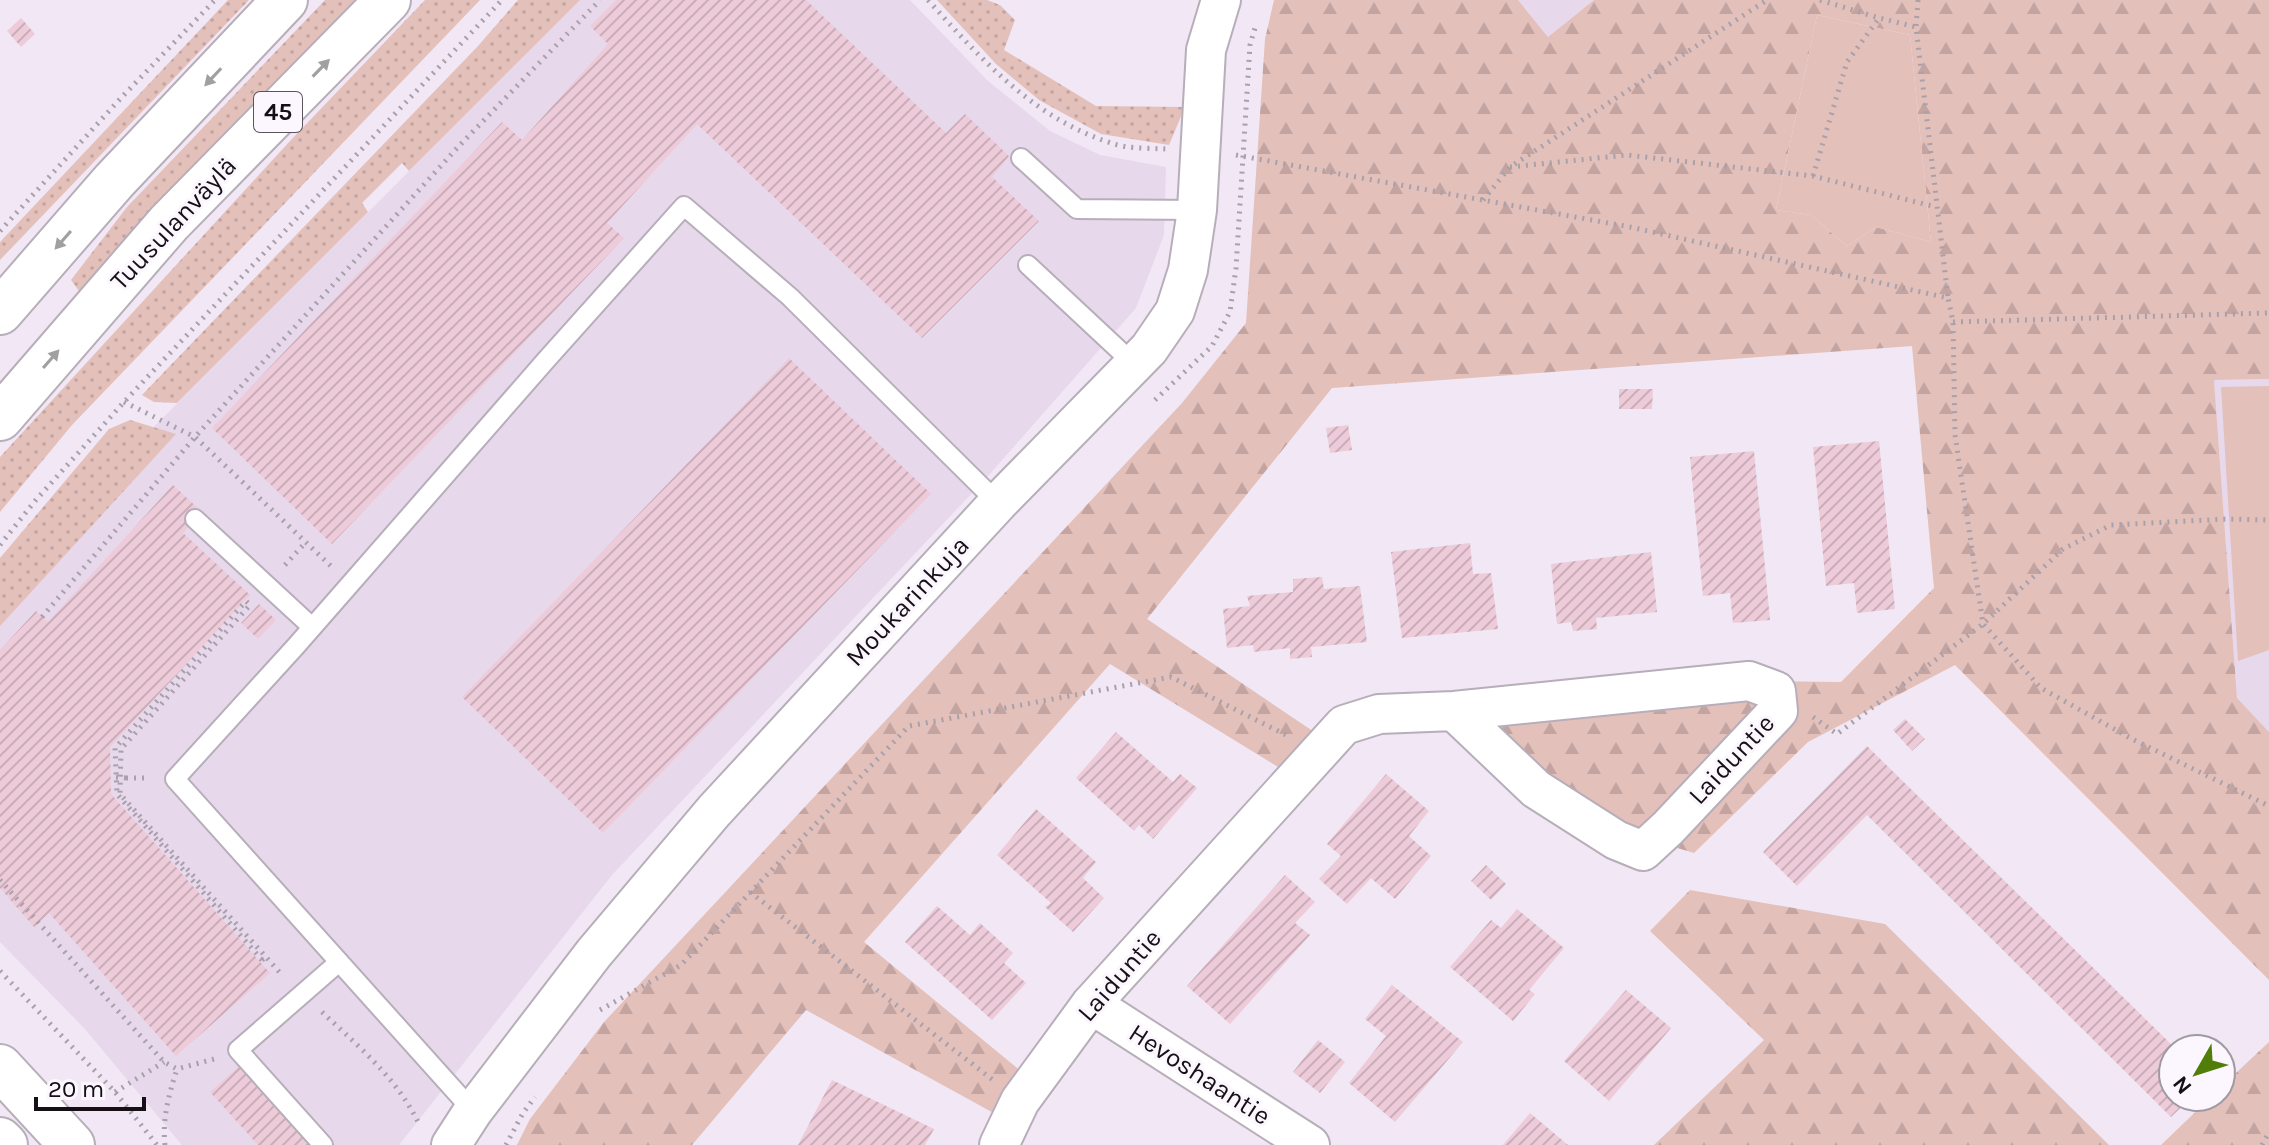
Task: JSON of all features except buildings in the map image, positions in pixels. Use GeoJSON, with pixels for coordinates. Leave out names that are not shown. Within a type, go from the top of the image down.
{"type":"FeatureCollection","features":[{"type":"Feature","properties":{"kind":"main road"},"geometry":{"type":"LineString","coordinates":[[0,312],[114,181],[285,0]]}},
{"type":"Feature","properties":{"kind":"main road","name":"Tuusulanväylä"},"geometry":{"type":"LineString","coordinates":[[0,418],[169,223],[388,0]]}},
{"type":"Feature","properties":{"kind":"main road"},"geometry":{"type":"LineString","coordinates":[[0,1067],[72,1145]]}},
{"type":"Feature","properties":{"kind":"main road"},"geometry":{"type":"LineString","coordinates":[[0,1140],[5,1145]]}},
{"type":"Feature","properties":{"kind":"street","name":"Moukarinkuja"},"geometry":{"type":"LineString","coordinates":[[451,1145],[473,1111],[594,953],[714,811],[998,503],[1149,349],[1175,311],[1188,270],[1197,210],[1206,50],[1221,0]]}},
{"type":"Feature","properties":{"kind":"street","name":"Laiduntie"},"geometry":{"type":"LineString","coordinates":[[999,1145],[1020,1101],[1091,1004],[1344,725],[1379,714],[1454,711],[1749,681],[1776,691],[1778,711],[1643,851],[1616,840],[1536,789],[1454,711]]}},
{"type":"Feature","properties":{"kind":"street","name":"Hevoshaantie"},"geometry":{"type":"LineString","coordinates":[[1091,1004],[1310,1145]]}},
{"type":"Feature","properties":{"kind":"lane"},"geometry":{"type":"LineString","coordinates":[[1021,158],[1077,209],[1197,210]]}},
{"type":"Feature","properties":{"kind":"lane"},"geometry":{"type":"LineString","coordinates":[[473,1111],[175,779],[684,206],[790,297],[998,503]]}},
{"type":"Feature","properties":{"kind":"lane"},"geometry":{"type":"LineString","coordinates":[[1028,265],[1134,364]]}},
{"type":"Feature","properties":{"kind":"lane"},"geometry":{"type":"LineString","coordinates":[[195,519],[312,627]]}},
{"type":"Feature","properties":{"kind":"lane"},"geometry":{"type":"LineString","coordinates":[[323,1145],[238,1050],[339,962]]}},
{"type":"Feature","properties":{"kind":"path"},"geometry":{"type":"LineString","coordinates":[[0,231],[215,0]]}},
{"type":"Feature","properties":{"kind":"path"},"geometry":{"type":"LineString","coordinates":[[0,545],[124,402],[502,0]]}},
{"type":"Feature","properties":{"kind":"path"},"geometry":{"type":"LineString","coordinates":[[42,617],[195,437],[458,147],[600,0]]}},
{"type":"Feature","properties":{"kind":"path"},"geometry":{"type":"LineString","coordinates":[[928,0],[1019,94],[1057,120],[1113,145],[1242,156],[1483,200],[1630,227],[1948,298]]}},
{"type":"Feature","properties":{"kind":"path"},"geometry":{"type":"LineString","coordinates":[[1483,200],[1510,167],[1767,0]]}},
{"type":"Feature","properties":{"kind":"path"},"geometry":{"type":"LineString","coordinates":[[1820,0],[1916,27]]}},
{"type":"Feature","properties":{"kind":"path"},"geometry":{"type":"LineString","coordinates":[[1918,0],[1916,27],[1936,207],[1953,322],[1955,435],[1983,624],[2041,688],[2132,739],[2269,806]]}},
{"type":"Feature","properties":{"kind":"path"},"geometry":{"type":"LineString","coordinates":[[1813,176],[1847,62],[1879,18]]}},
{"type":"Feature","properties":{"kind":"path"},"geometry":{"type":"LineString","coordinates":[[1510,167],[1627,155],[1813,176],[1936,207]]}},
{"type":"Feature","properties":{"kind":"path"},"geometry":{"type":"LineString","coordinates":[[1953,322],[2269,313]]}},
{"type":"Feature","properties":{"kind":"path"},"geometry":{"type":"LineString","coordinates":[[124,402],[195,437],[351,584]]}},
{"type":"Feature","properties":{"kind":"path"},"geometry":{"type":"LineString","coordinates":[[1776,691],[1837,734],[1983,624],[2063,549],[2111,525],[2269,520]]}},
{"type":"Feature","properties":{"kind":"path"},"geometry":{"type":"LineString","coordinates":[[595,1013],[681,965],[909,726],[1171,677],[1319,752]]}},
{"type":"Feature","properties":{"kind":"path"},"geometry":{"type":"LineString","coordinates":[[116,777],[126,778]]}},
{"type":"Feature","properties":{"kind":"path"},"geometry":{"type":"LineString","coordinates":[[0,880],[164,1062],[177,1069],[238,1050]]}},
{"type":"Feature","properties":{"kind":"path"},"geometry":{"type":"LineString","coordinates":[[750,892],[1020,1101]]}},
{"type":"Feature","properties":{"kind":"path"},"geometry":{"type":"LineString","coordinates":[[250,943],[262,960],[267,956]]}},
{"type":"Feature","properties":{"kind":"path"},"geometry":{"type":"LineString","coordinates":[[0,971],[115,1092],[157,1145]]}},
{"type":"Feature","properties":{"kind":"path"},"geometry":{"type":"LineString","coordinates":[[115,1092],[164,1062]]}},
{"type":"Feature","properties":{"kind":"path"},"geometry":{"type":"LineString","coordinates":[[165,1145],[163,1129],[177,1069]]}},
{"type":"Feature","properties":{"kind":"path"},"geometry":{"type":"LineString","coordinates":[[2262,1145],[2269,1132]]}},
{"type":"Feature","properties":{"kind":"shaded area"},"geometry":{"type":"Polygon","coordinates":[[[580,0],[910,0],[988,81],[1050,131],[1100,155],[1166,167],[1164,235],[1136,308],[988,476],[612,875],[399,1145],[182,1145],[84,1028],[0,942],[0,593],[53,528],[580,0]]]}},
{"type":"Feature","properties":{"kind":"shaded area"},"geometry":{"type":"Polygon","coordinates":[[[1518,0],[1594,0],[1548,37],[1518,0]]]}},
{"type":"Feature","properties":{"kind":"shaded area"},"geometry":{"type":"Polygon","coordinates":[[[2269,379],[2269,732],[2237,698],[2214,380],[2269,379]]]}},
{"type":"Feature","properties":{"kind":"green space"},"geometry":{"type":"Polygon","coordinates":[[[228,0],[249,0],[0,260],[0,242],[228,0]]]}},
{"type":"Feature","properties":{"kind":"green space"},"geometry":{"type":"Polygon","coordinates":[[[325,0],[358,0],[79,291],[71,280],[127,207],[325,0]]]}},
{"type":"Feature","properties":{"kind":"green space"},"geometry":{"type":"Polygon","coordinates":[[[425,0],[480,0],[72,425],[0,512],[0,457],[290,141],[425,0]]]}},
{"type":"Feature","properties":{"kind":"green space"},"geometry":{"type":"Polygon","coordinates":[[[518,0],[580,0],[409,171],[402,163],[362,203],[368,212],[177,403],[154,402],[142,395],[478,46],[518,0]]]}},
{"type":"Feature","properties":{"kind":"green space"},"geometry":{"type":"Polygon","coordinates":[[[937,0],[987,0],[1000,5],[1015,20],[1004,50],[1096,106],[1185,107],[1169,145],[1101,134],[1039,100],[996,64],[937,0]]]}},
{"type":"Feature","properties":{"kind":"green space"},"geometry":{"type":"Polygon","coordinates":[[[1274,0],[1518,0],[1548,37],[1594,0],[2269,0],[2269,379],[2214,380],[2237,698],[2269,732],[2269,980],[1955,665],[1808,742],[1694,853],[1618,830],[1539,780],[1458,701],[1685,680],[1841,682],[1934,588],[1912,346],[1332,388],[1147,619],[1329,742],[1296,778],[1110,664],[864,942],[1034,1082],[1010,1122],[806,1010],[692,1145],[517,1145],[530,1119],[604,1022],[1182,403],[1246,323],[1265,39],[1274,0]],[[1817,15],[1776,210],[1811,215],[1847,246],[1876,227],[1931,242],[1910,35],[1817,15]]]}},
{"type":"Feature","properties":{"kind":"green space"},"geometry":{"type":"Polygon","coordinates":[[[1817,15],[1910,35],[1931,242],[1876,227],[1847,246],[1811,215],[1776,210],[1817,15]]]}},
{"type":"Feature","properties":{"kind":"green space"},"geometry":{"type":"Polygon","coordinates":[[[2269,386],[2269,650],[2238,661],[2221,387],[2269,386]]]}},
{"type":"Feature","properties":{"kind":"green space"},"geometry":{"type":"Polygon","coordinates":[[[130,420],[176,434],[0,626],[0,558],[109,429],[130,420]]]}},
{"type":"Feature","properties":{"kind":"green space"},"geometry":{"type":"Polygon","coordinates":[[[1690,890],[1885,924],[2109,1145],[1654,1145],[1764,1040],[1650,931],[1690,890]]]}},
{"type":"Feature","properties":{"kind":"green space"},"geometry":{"type":"Polygon","coordinates":[[[2269,1042],[2269,1145],[2161,1145],[2194,1113],[2237,1113],[2237,1072],[2269,1042]]]}}]}
